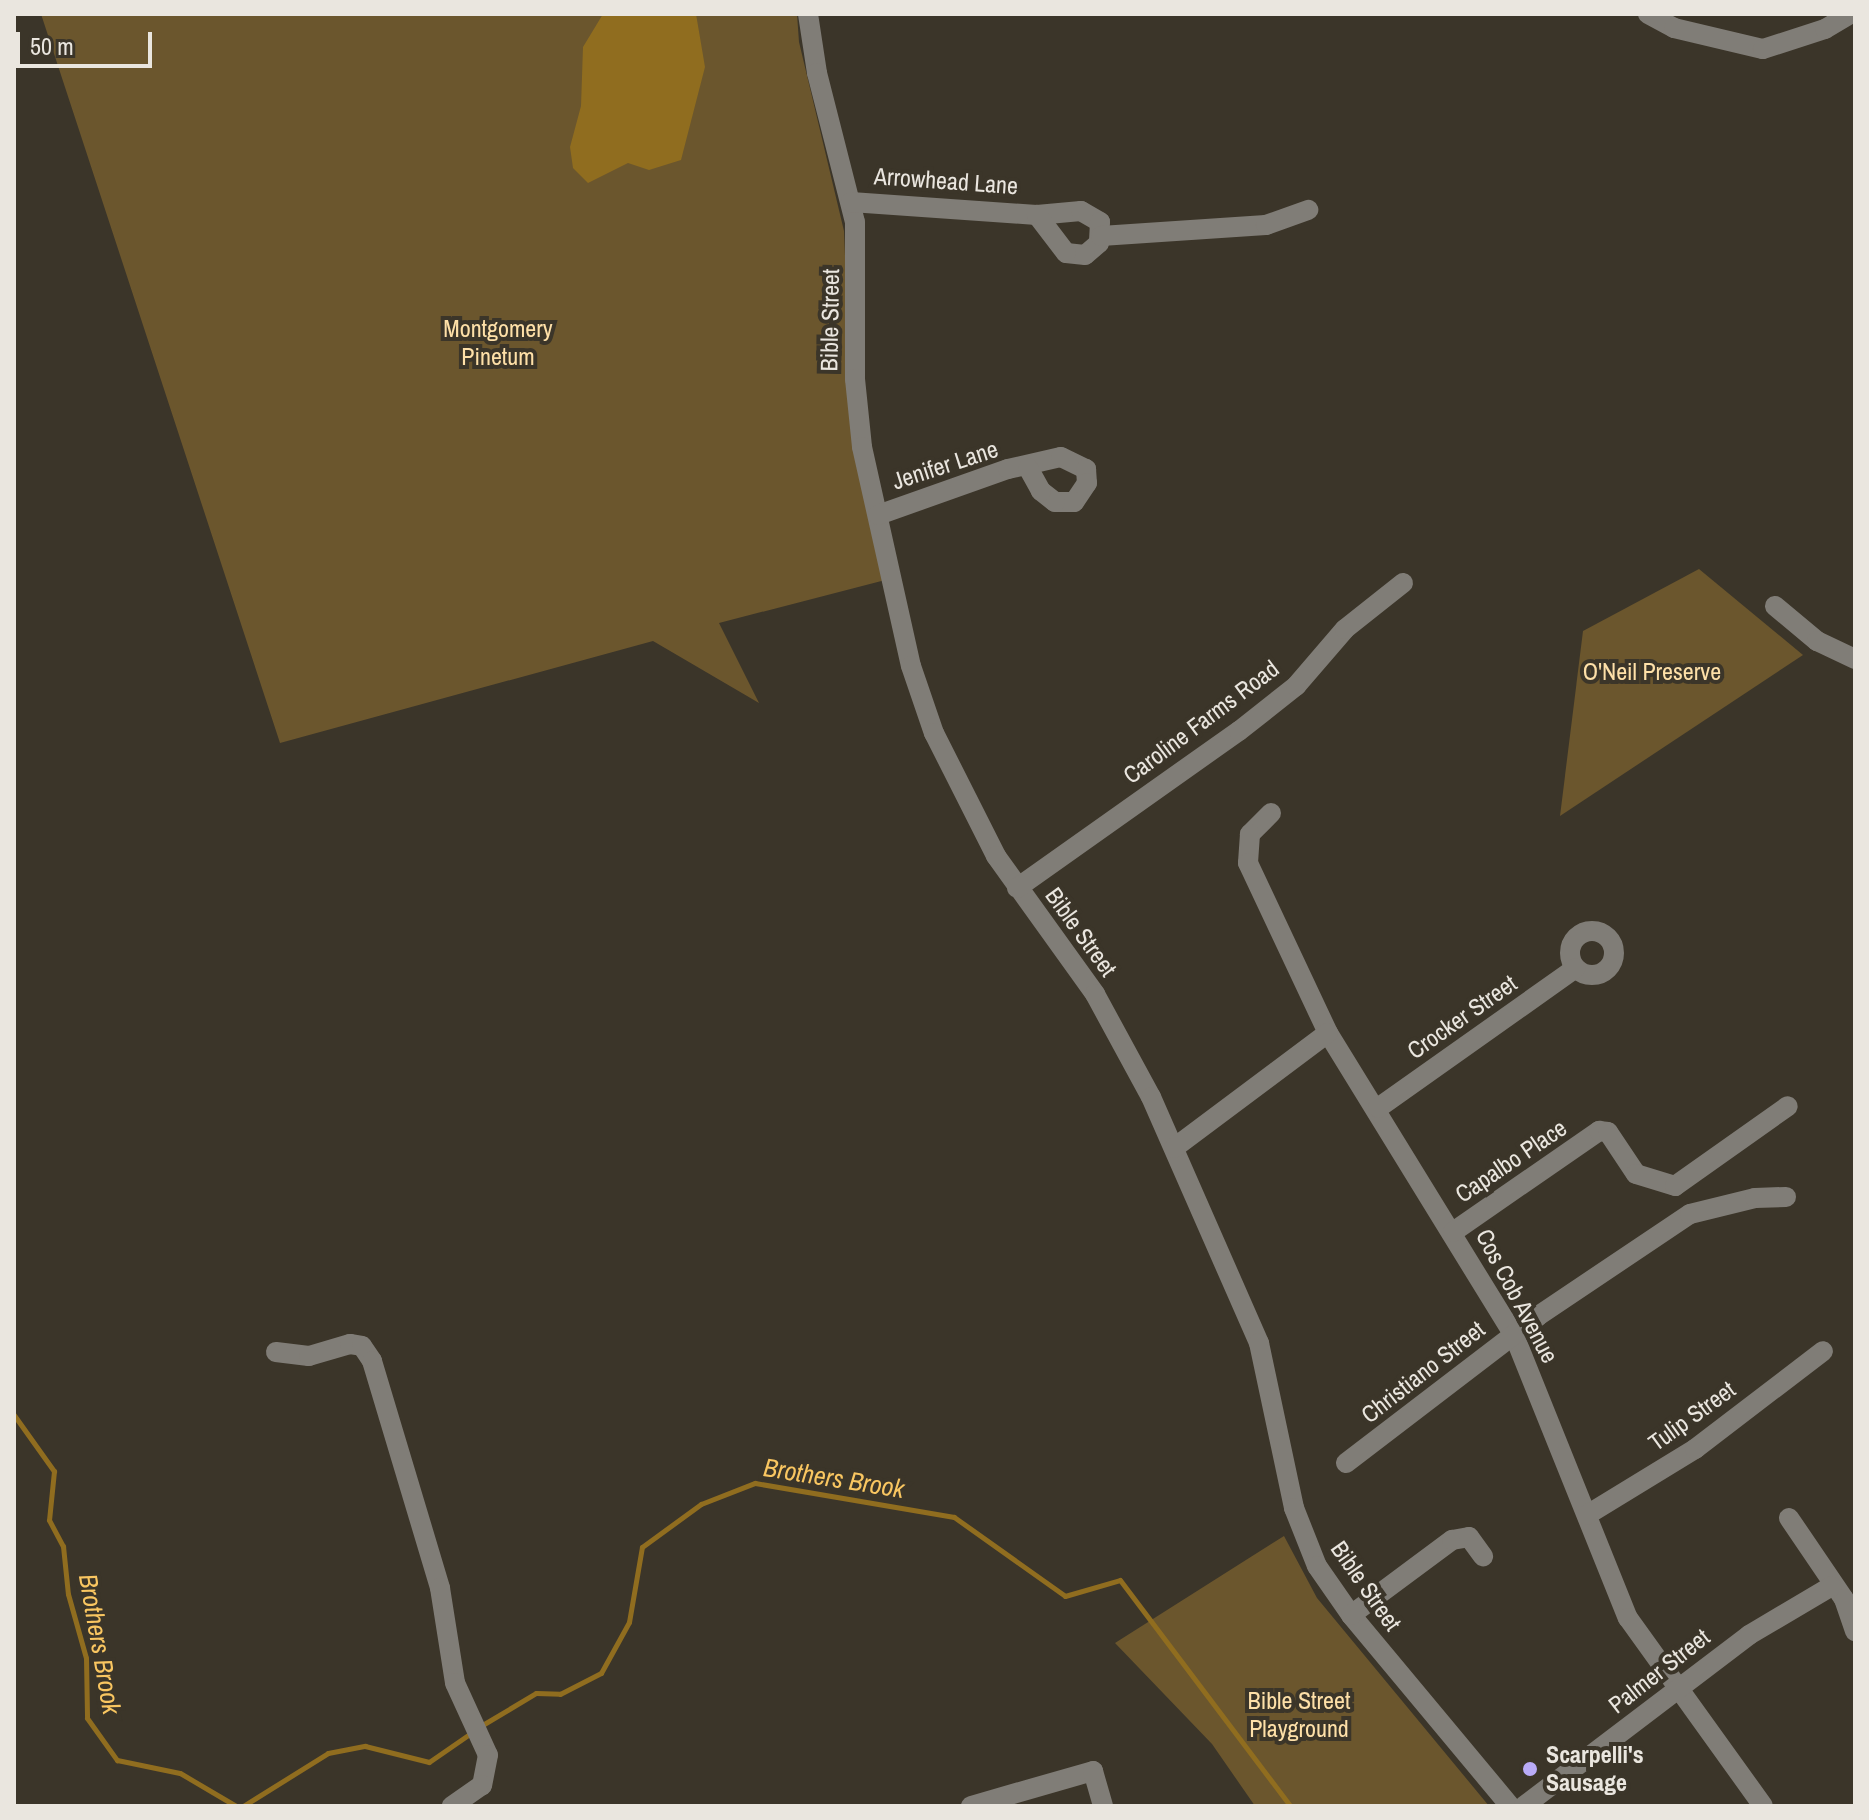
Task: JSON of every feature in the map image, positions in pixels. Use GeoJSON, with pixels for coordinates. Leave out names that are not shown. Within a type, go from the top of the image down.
{"type":"FeatureCollection","features":[{"type":"Feature","properties":{"kind":"street","name":"Bible Street"},"geometry":{"type":"LineString","coordinates":[[808,14],[817,73],[851,202],[857,257],[856,392],[878,515],[911,666],[927,716],[968,807],[1017,888],[1111,1019],[1174,1148],[1259,1343],[1300,1527],[1317,1566],[1351,1615],[1510,1806]]}},
{"type":"Feature","properties":{"kind":"street"},"geometry":{"type":"LineString","coordinates":[[1648,14],[1699,35],[1763,49],[1825,29],[1850,14]]}},
{"type":"Feature","properties":{"kind":"street","name":"Arrowhead Lane"},"geometry":{"type":"LineString","coordinates":[[851,202],[1037,215],[1081,211],[1100,222],[1101,236],[1085,255],[1066,253],[1037,215]]}},
{"type":"Feature","properties":{"kind":"street"},"geometry":{"type":"LineString","coordinates":[[1101,236],[1266,225],[1308,210]]}},
{"type":"Feature","properties":{"kind":"street","name":"Jenifer Lane"},"geometry":{"type":"LineString","coordinates":[[878,515],[1008,469],[1028,468]]}},
{"type":"Feature","properties":{"kind":"street","name":"Caroline Farms Road"},"geometry":{"type":"LineString","coordinates":[[1017,888],[1239,731],[1296,686],[1345,629],[1403,583]]}},
{"type":"Feature","properties":{"kind":"street"},"geometry":{"type":"LineString","coordinates":[[1775,606],[1817,641],[1855,659]]}},
{"type":"Feature","properties":{"kind":"street","name":"Cos Cob Avenue"},"geometry":{"type":"LineString","coordinates":[[1271,813],[1250,834],[1248,863],[1328,1033],[1378,1108],[1514,1335],[1621,1606],[1763,1806]]}},
{"type":"Feature","properties":{"kind":"street","name":"Crocker Street"},"geometry":{"type":"LineString","coordinates":[[1378,1108],[1576,968]]}},
{"type":"Feature","properties":{"kind":"street"},"geometry":{"type":"LineString","coordinates":[[1174,1148],[1328,1033]]}},
{"type":"Feature","properties":{"kind":"street","name":"Capalbo Place"},"geometry":{"type":"LineString","coordinates":[[1453,1232],[1599,1131],[1608,1132],[1636,1174],[1675,1186],[1788,1106]]}},
{"type":"Feature","properties":{"kind":"street","name":"Christiano Street"},"geometry":{"type":"LineString","coordinates":[[1346,1463],[1514,1335],[1690,1214],[1755,1198],[1786,1197]]}},
{"type":"Feature","properties":{"kind":"street"},"geometry":{"type":"LineString","coordinates":[[276,1352],[309,1356],[350,1344],[367,1351],[423,1521],[455,1683],[485,1745],[489,1765],[482,1785],[452,1806]]}},
{"type":"Feature","properties":{"kind":"street","name":"Tulip Street"},"geometry":{"type":"LineString","coordinates":[[1587,1515],[1695,1449],[1823,1351]]}},
{"type":"Feature","properties":{"kind":"street"},"geometry":{"type":"LineString","coordinates":[[1789,1518],[1832,1586],[1844,1599],[1855,1631]]}},
{"type":"Feature","properties":{"kind":"street"},"geometry":{"type":"LineString","coordinates":[[1351,1615],[1452,1540],[1469,1537],[1483,1556]]}},
{"type":"Feature","properties":{"kind":"street","name":"Palmer Street"},"geometry":{"type":"LineString","coordinates":[[1524,1806],[1749,1635],[1832,1586]]}},
{"type":"Feature","properties":{"kind":"street"},"geometry":{"type":"LineString","coordinates":[[971,1806],[1093,1771],[1103,1806]]}},
{"type":"Feature","properties":{"kind":"green space","name":"Montgomery Pinetum"},"geometry":{"type":"Polygon","coordinates":[[[41,14],[797,14],[799,42],[844,231],[850,380],[893,578],[719,623],[759,703],[653,641],[280,743],[41,14]]]}},
{"type":"Feature","properties":{"kind":"green space","name":"O'Neil Preserve"},"geometry":{"type":"Polygon","coordinates":[[[1699,569],[1803,655],[1560,816],[1583,631],[1699,569]]]}},
{"type":"Feature","properties":{"kind":"green space","name":"Bible Street Playground"},"geometry":{"type":"Polygon","coordinates":[[[1284,1536],[1317,1598],[1489,1806],[1255,1806],[1212,1744],[1115,1643],[1284,1536]]]}},
{"type":"Feature","properties":{"kind":"shaded area"},"geometry":{"type":"Polygon","coordinates":[[[603,14],[696,14],[705,67],[681,160],[649,170],[628,163],[588,183],[573,168],[570,147],[581,106],[583,47],[603,14]]]}},
{"type":"Feature","properties":{"kind":"waterway","name":"Brothers Brook"},"geometry":{"type":"LineString","coordinates":[[14,1415],[54,1471],[49,1520],[63,1546],[68,1594],[86,1658],[87,1718],[117,1760],[180,1773],[236,1806]]}},
{"type":"Feature","properties":{"kind":"waterway","name":"Brothers Brook"},"geometry":{"type":"LineString","coordinates":[[479,1727],[536,1693],[560,1694],[601,1673],[629,1622],[642,1547],[701,1504],[755,1483],[954,1517],[1065,1596],[1120,1580],[1290,1806]]}},
{"type":"Feature","properties":{"kind":"waterway","name":"Brothers Brook"},"geometry":{"type":"LineString","coordinates":[[243,1806],[328,1753],[365,1746],[429,1762],[471,1733]]}},
{"type":"Feature","properties":{"kind":"place","name":"Scarpelli's Sausage"},"geometry":{"type":"Point","coordinates":[1530,1769]}}]}
